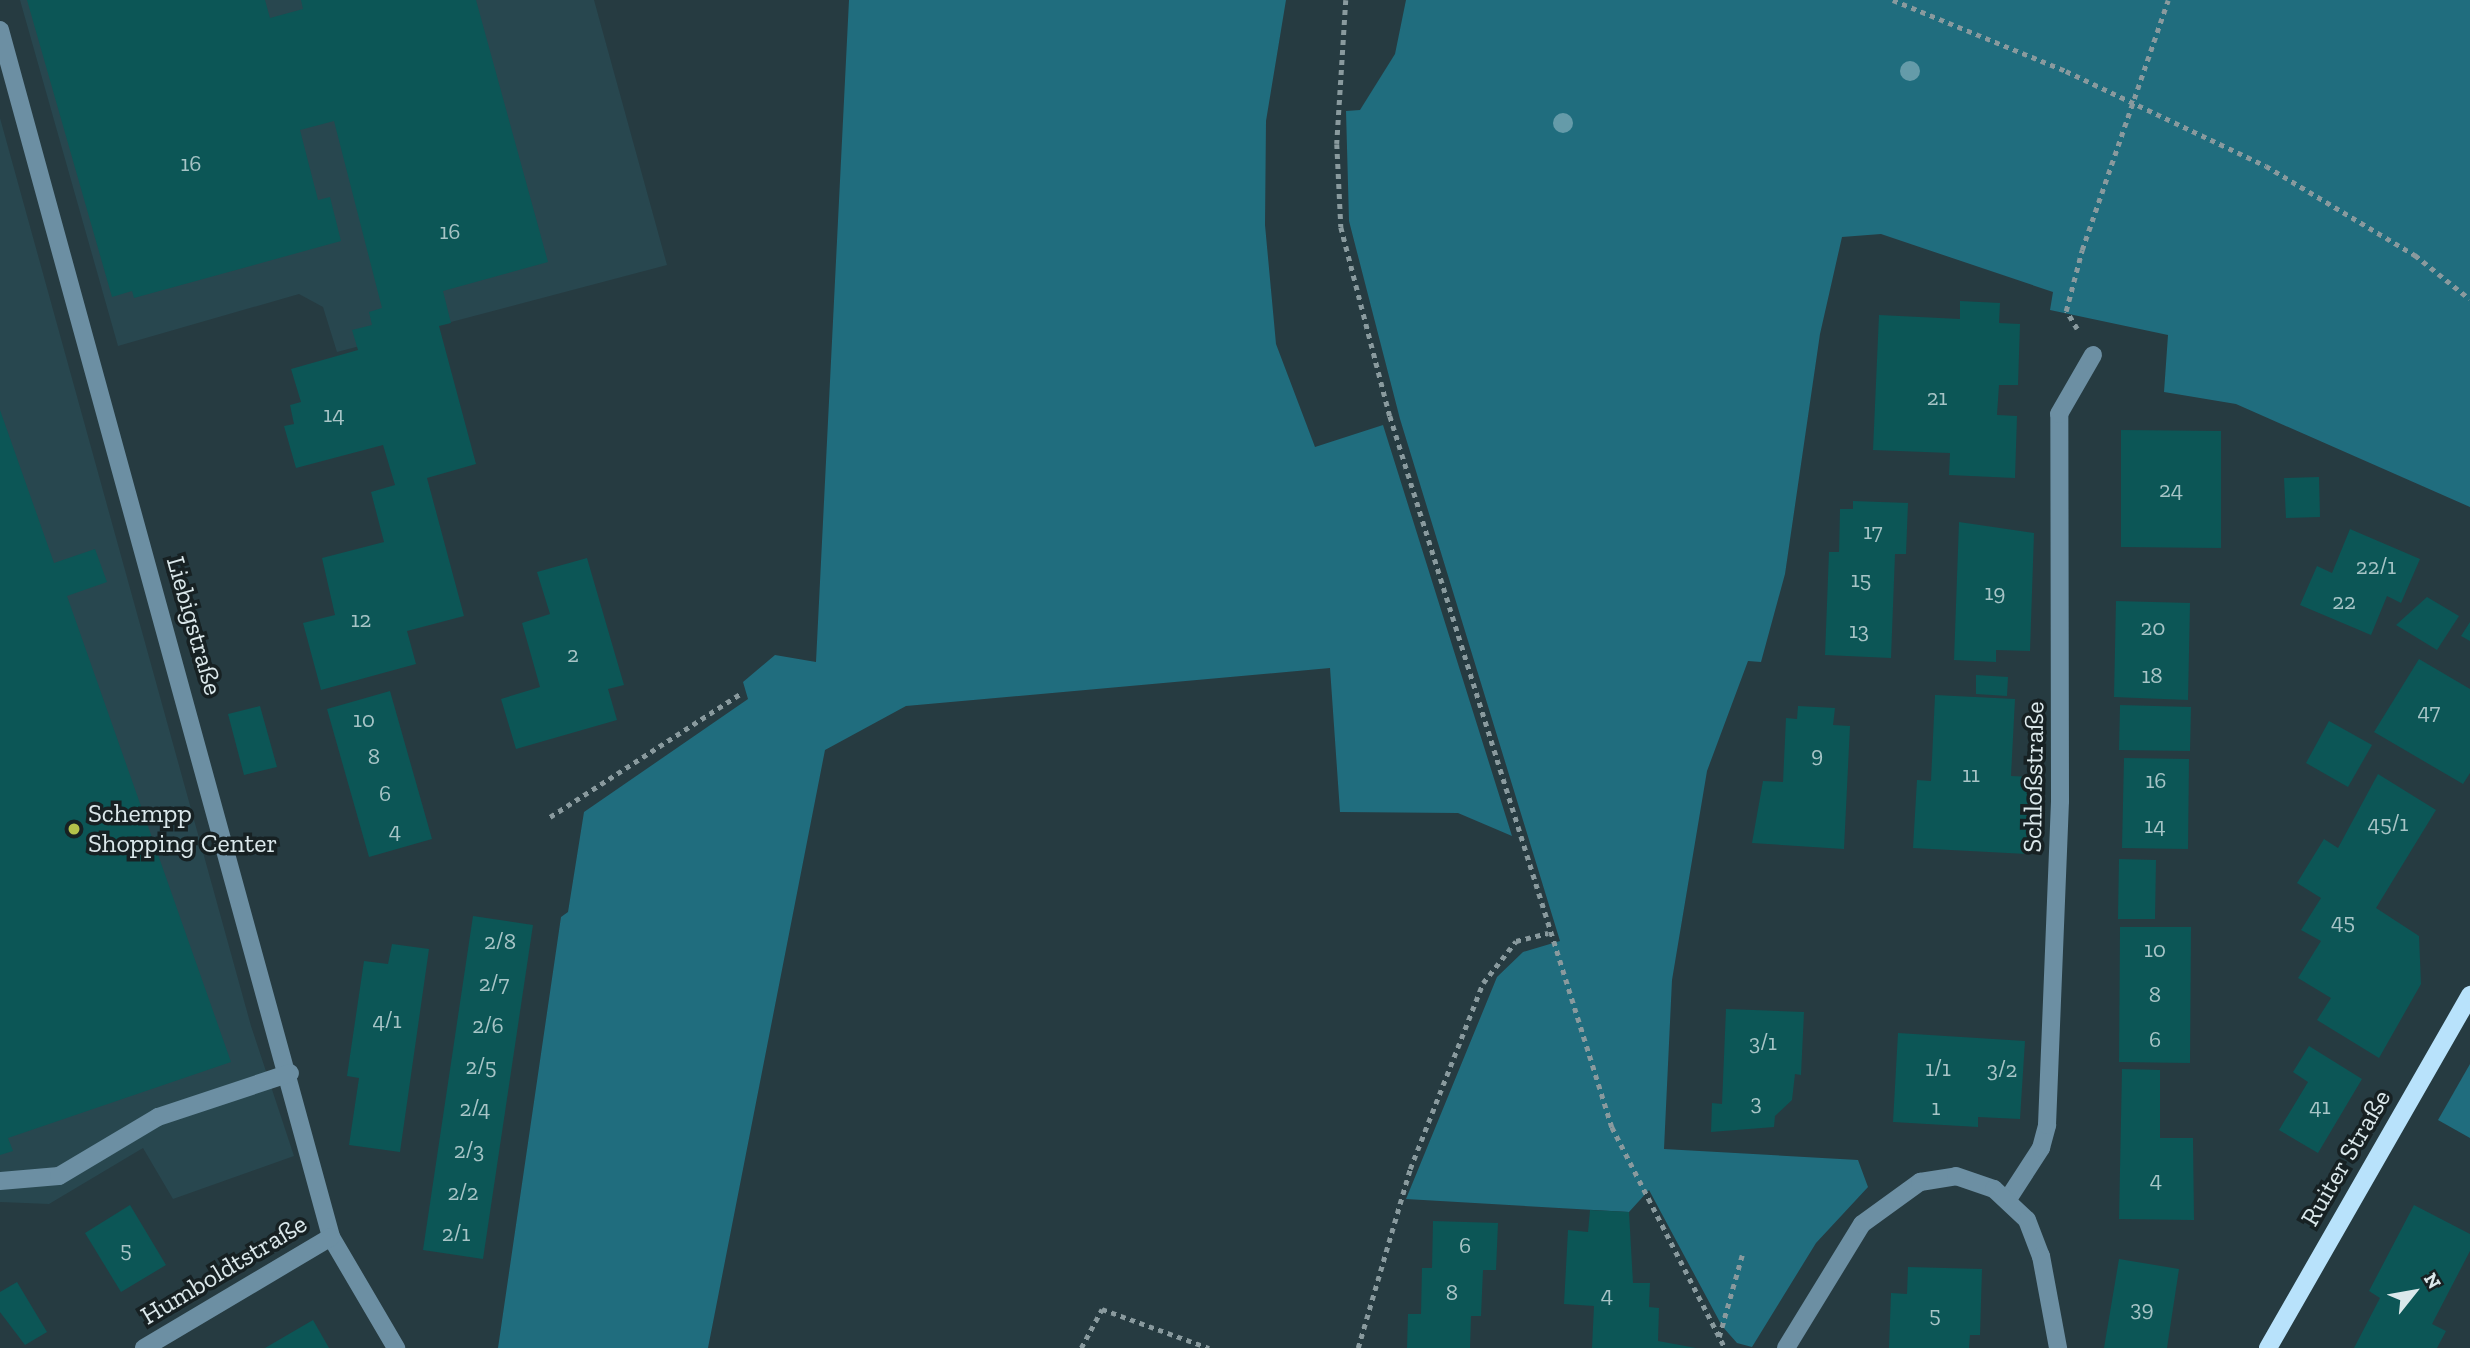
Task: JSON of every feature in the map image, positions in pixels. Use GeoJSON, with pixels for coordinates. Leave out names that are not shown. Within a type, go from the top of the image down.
{"type":"FeatureCollection","features":[{"type":"Feature","properties":{"kind":"main road","name":"Ruiter Straße"},"geometry":{"type":"LineString","coordinates":[[2268,1348],[2470,995]]}},
{"type":"Feature","properties":{"kind":"street","name":"Liebigstraße"},"geometry":{"type":"LineString","coordinates":[[0,30],[290,1073],[331,1237],[396,1348]]}},
{"type":"Feature","properties":{"kind":"street","name":"Schloßstraße"},"geometry":{"type":"LineString","coordinates":[[2008,1199],[2041,1148],[2047,1125],[2059,840],[2059,414],[2093,355]]}},
{"type":"Feature","properties":{"kind":"street"},"geometry":{"type":"LineString","coordinates":[[0,1181],[59,1176],[158,1117],[290,1073]]}},
{"type":"Feature","properties":{"kind":"street"},"geometry":{"type":"LineString","coordinates":[[1786,1348],[1843,1247],[1884,1203],[1920,1182],[1948,1176],[1975,1180],[2008,1199],[2038,1246],[2058,1348]]}},
{"type":"Feature","properties":{"kind":"street","name":"Humboldtstraße"},"geometry":{"type":"LineString","coordinates":[[144,1348],[331,1237]]}},
{"type":"Feature","properties":{"kind":"path"},"geometry":{"type":"LineString","coordinates":[[1346,0],[1337,144],[1344,247],[1548,933],[1619,1145],[1726,1348]]}},
{"type":"Feature","properties":{"kind":"path"},"geometry":{"type":"LineString","coordinates":[[1893,0],[2130,103],[2326,200],[2470,299]]}},
{"type":"Feature","properties":{"kind":"path"},"geometry":{"type":"LineString","coordinates":[[2093,355],[2066,311],[2130,103],[2168,0]]}},
{"type":"Feature","properties":{"kind":"path"},"geometry":{"type":"LineString","coordinates":[[550,817],[740,694]]}},
{"type":"Feature","properties":{"kind":"path"},"geometry":{"type":"LineString","coordinates":[[1358,1348],[1410,1169],[1483,983],[1516,941],[1548,933]]}},
{"type":"Feature","properties":{"kind":"path"},"geometry":{"type":"LineString","coordinates":[[1719,1338],[1742,1255]]}},
{"type":"Feature","properties":{"kind":"path"},"geometry":{"type":"LineString","coordinates":[[1081,1348],[1102,1309],[1209,1348]]}},
{"type":"Feature","properties":{"kind":"shaded area"},"geometry":{"type":"Polygon","coordinates":[[[20,0],[594,0],[667,265],[337,352],[323,307],[299,294],[118,346],[20,0]]]}},
{"type":"Feature","properties":{"kind":"shaded area"},"geometry":{"type":"Polygon","coordinates":[[[849,0],[1286,0],[1266,121],[1265,225],[1276,344],[1315,447],[1383,425],[1512,836],[1458,813],[1340,812],[1330,668],[906,706],[825,750],[708,1348],[498,1348],[561,917],[568,912],[584,812],[748,699],[743,682],[775,655],[816,662],[849,0]]]}},
{"type":"Feature","properties":{"kind":"shaded area"},"geometry":{"type":"Polygon","coordinates":[[[1406,0],[2470,0],[2470,507],[2236,404],[2164,392],[2168,335],[2050,310],[2053,292],[1881,234],[1842,237],[1820,334],[1785,574],[1761,662],[1748,661],[1707,771],[1672,980],[1664,1149],[1858,1160],[1868,1187],[1816,1243],[1752,1347],[1737,1343],[1722,1326],[1649,1190],[1629,1212],[1406,1199],[1497,977],[1523,952],[1560,941],[1400,419],[1349,221],[1346,111],[1360,110],[1395,54],[1406,0]]]}},
{"type":"Feature","properties":{"kind":"shaded area"},"geometry":{"type":"Polygon","coordinates":[[[0,118],[251,1026],[294,1156],[173,1199],[143,1148],[49,1204],[0,1202],[0,118]]]}},
{"type":"Feature","properties":{"kind":"shaded area"},"geometry":{"type":"Polygon","coordinates":[[[2470,1064],[2470,1138],[2438,1120],[2470,1064]]]}},
{"type":"Feature","properties":{"kind":"building"},"geometry":{"type":"Polygon","coordinates":[[[27,0],[265,0],[270,18],[303,9],[301,0],[476,0],[548,262],[443,291],[451,323],[439,326],[476,464],[427,478],[464,616],[407,631],[416,664],[321,690],[303,623],[335,615],[322,558],[384,542],[371,492],[395,485],[383,445],[296,468],[284,426],[294,424],[290,405],[301,402],[291,369],[358,350],[352,330],[372,325],[369,312],[382,308],[334,121],[300,130],[318,200],[330,197],[341,241],[134,298],[132,291],[112,297],[27,0]]]}},
{"type":"Feature","properties":{"kind":"building"},"geometry":{"type":"Polygon","coordinates":[[[1960,301],[2000,303],[1999,323],[2020,324],[2018,385],[1999,385],[1997,415],[2017,416],[2015,478],[1949,475],[1950,453],[1873,450],[1879,315],[1960,319],[1960,301]]]}},
{"type":"Feature","properties":{"kind":"building","name":"Schempp Shopping Center"},"geometry":{"type":"Polygon","coordinates":[[[0,410],[54,563],[95,549],[107,582],[67,596],[231,1062],[8,1138],[13,1151],[0,1155],[0,410]]]}},
{"type":"Feature","properties":{"kind":"building"},"geometry":{"type":"Polygon","coordinates":[[[2121,430],[2221,431],[2221,548],[2121,547],[2121,430]]]}},
{"type":"Feature","properties":{"kind":"building"},"geometry":{"type":"Polygon","coordinates":[[[2319,477],[2320,517],[2286,518],[2284,478],[2319,477]]]}},
{"type":"Feature","properties":{"kind":"building"},"geometry":{"type":"Polygon","coordinates":[[[1853,501],[1908,503],[1906,554],[1895,554],[1891,658],[1825,655],[1829,552],[1839,552],[1840,509],[1853,509],[1853,501]]]}},
{"type":"Feature","properties":{"kind":"building"},"geometry":{"type":"Polygon","coordinates":[[[1959,522],[2034,533],[2030,651],[1996,650],[1996,662],[1954,660],[1959,522]]]}},
{"type":"Feature","properties":{"kind":"building"},"geometry":{"type":"Polygon","coordinates":[[[2350,529],[2420,559],[2401,603],[2387,596],[2371,635],[2300,605],[2317,566],[2332,573],[2350,529]]]}},
{"type":"Feature","properties":{"kind":"building"},"geometry":{"type":"Polygon","coordinates":[[[587,558],[624,685],[608,689],[617,720],[516,749],[501,699],[540,687],[522,623],[550,614],[537,572],[587,558]]]}},
{"type":"Feature","properties":{"kind":"building"},"geometry":{"type":"Polygon","coordinates":[[[2427,597],[2459,616],[2437,650],[2396,625],[2427,597]]]}},
{"type":"Feature","properties":{"kind":"building"},"geometry":{"type":"Polygon","coordinates":[[[2116,601],[2190,603],[2188,700],[2114,697],[2116,601]]]}},
{"type":"Feature","properties":{"kind":"building"},"geometry":{"type":"Polygon","coordinates":[[[2470,622],[2470,641],[2461,636],[2470,622]]]}},
{"type":"Feature","properties":{"kind":"building"},"geometry":{"type":"Polygon","coordinates":[[[2419,659],[2470,689],[2470,773],[2463,784],[2374,732],[2419,659]]]}},
{"type":"Feature","properties":{"kind":"building"},"geometry":{"type":"Polygon","coordinates":[[[1976,675],[2008,677],[2007,696],[1976,694],[1976,675]]]}},
{"type":"Feature","properties":{"kind":"building"},"geometry":{"type":"Polygon","coordinates":[[[390,691],[432,839],[369,857],[327,709],[390,691]]]}},
{"type":"Feature","properties":{"kind":"building"},"geometry":{"type":"Polygon","coordinates":[[[1935,695],[2015,699],[2011,776],[2031,777],[2027,854],[1913,848],[1917,780],[1931,781],[1935,695]]]}},
{"type":"Feature","properties":{"kind":"building"},"geometry":{"type":"Polygon","coordinates":[[[2120,705],[2191,707],[2190,751],[2119,750],[2120,705]]]}},
{"type":"Feature","properties":{"kind":"building"},"geometry":{"type":"Polygon","coordinates":[[[260,706],[277,767],[244,775],[228,714],[260,706]]]}},
{"type":"Feature","properties":{"kind":"building"},"geometry":{"type":"Polygon","coordinates":[[[1798,706],[1835,708],[1833,725],[1850,726],[1844,849],[1752,843],[1763,781],[1783,782],[1786,718],[1797,719],[1798,706]]]}},
{"type":"Feature","properties":{"kind":"building"},"geometry":{"type":"Polygon","coordinates":[[[2329,721],[2372,745],[2348,787],[2306,763],[2329,721]]]}},
{"type":"Feature","properties":{"kind":"building"},"geometry":{"type":"Polygon","coordinates":[[[2124,758],[2189,759],[2188,849],[2122,848],[2124,758]]]}},
{"type":"Feature","properties":{"kind":"building"},"geometry":{"type":"Polygon","coordinates":[[[2378,774],[2436,810],[2376,908],[2419,936],[2421,984],[2379,1058],[2317,1020],[2331,998],[2298,978],[2321,941],[2301,930],[2321,898],[2297,883],[2324,839],[2338,848],[2378,774]]]}},
{"type":"Feature","properties":{"kind":"building"},"geometry":{"type":"Polygon","coordinates":[[[2119,859],[2156,860],[2155,919],[2118,919],[2119,859]]]}},
{"type":"Feature","properties":{"kind":"building"},"geometry":{"type":"Polygon","coordinates":[[[473,916],[533,925],[483,1259],[423,1250],[473,916]]]}},
{"type":"Feature","properties":{"kind":"building"},"geometry":{"type":"Polygon","coordinates":[[[2120,927],[2191,927],[2190,1063],[2119,1062],[2120,927]]]}},
{"type":"Feature","properties":{"kind":"building"},"geometry":{"type":"Polygon","coordinates":[[[392,944],[429,949],[400,1152],[349,1145],[359,1078],[347,1076],[364,961],[388,964],[392,944]]]}},
{"type":"Feature","properties":{"kind":"building"},"geometry":{"type":"Polygon","coordinates":[[[1726,1009],[1804,1012],[1801,1075],[1795,1074],[1792,1100],[1775,1116],[1774,1127],[1711,1132],[1712,1103],[1722,1104],[1726,1009]]]}},
{"type":"Feature","properties":{"kind":"building"},"geometry":{"type":"Polygon","coordinates":[[[1898,1033],[2025,1041],[2020,1119],[1978,1117],[1978,1127],[1893,1122],[1898,1033]]]}},
{"type":"Feature","properties":{"kind":"building"},"geometry":{"type":"Polygon","coordinates":[[[2309,1046],[2362,1079],[2318,1153],[2279,1130],[2308,1082],[2293,1072],[2309,1046]]]}},
{"type":"Feature","properties":{"kind":"building"},"geometry":{"type":"Polygon","coordinates":[[[2122,1069],[2160,1070],[2160,1138],[2193,1138],[2194,1220],[2119,1219],[2122,1069]]]}},
{"type":"Feature","properties":{"kind":"building"},"geometry":{"type":"Polygon","coordinates":[[[130,1205],[166,1265],[121,1292],[85,1233],[130,1205]]]}},
{"type":"Feature","properties":{"kind":"building"},"geometry":{"type":"Polygon","coordinates":[[[2414,1205],[2470,1234],[2470,1251],[2432,1324],[2446,1331],[2437,1348],[2354,1348],[2380,1298],[2369,1291],[2414,1205]]]}},
{"type":"Feature","properties":{"kind":"building"},"geometry":{"type":"Polygon","coordinates":[[[1590,1210],[1629,1212],[1633,1283],[1650,1283],[1649,1307],[1659,1308],[1658,1341],[1696,1348],[1592,1348],[1594,1306],[1564,1304],[1568,1230],[1588,1232],[1590,1210]]]}},
{"type":"Feature","properties":{"kind":"building"},"geometry":{"type":"Polygon","coordinates":[[[1433,1221],[1498,1223],[1496,1270],[1483,1270],[1481,1316],[1471,1316],[1470,1348],[1407,1348],[1408,1314],[1421,1314],[1422,1268],[1432,1268],[1433,1221]]]}},
{"type":"Feature","properties":{"kind":"building"},"geometry":{"type":"Polygon","coordinates":[[[2119,1259],[2179,1269],[2167,1348],[2104,1348],[2119,1259]]]}},
{"type":"Feature","properties":{"kind":"building"},"geometry":{"type":"Polygon","coordinates":[[[1908,1267],[1982,1269],[1980,1335],[1970,1335],[1969,1348],[1889,1348],[1891,1293],[1907,1294],[1908,1267]]]}},
{"type":"Feature","properties":{"kind":"building"},"geometry":{"type":"Polygon","coordinates":[[[17,1282],[47,1332],[25,1345],[0,1312],[0,1292],[17,1282]]]}},
{"type":"Feature","properties":{"kind":"building"},"geometry":{"type":"Polygon","coordinates":[[[313,1320],[329,1348],[265,1348],[313,1320]]]}},
{"type":"Feature","properties":{"kind":"place","name":"Schempp Shopping Center"},"geometry":{"type":"Point","coordinates":[74,829]}}]}
